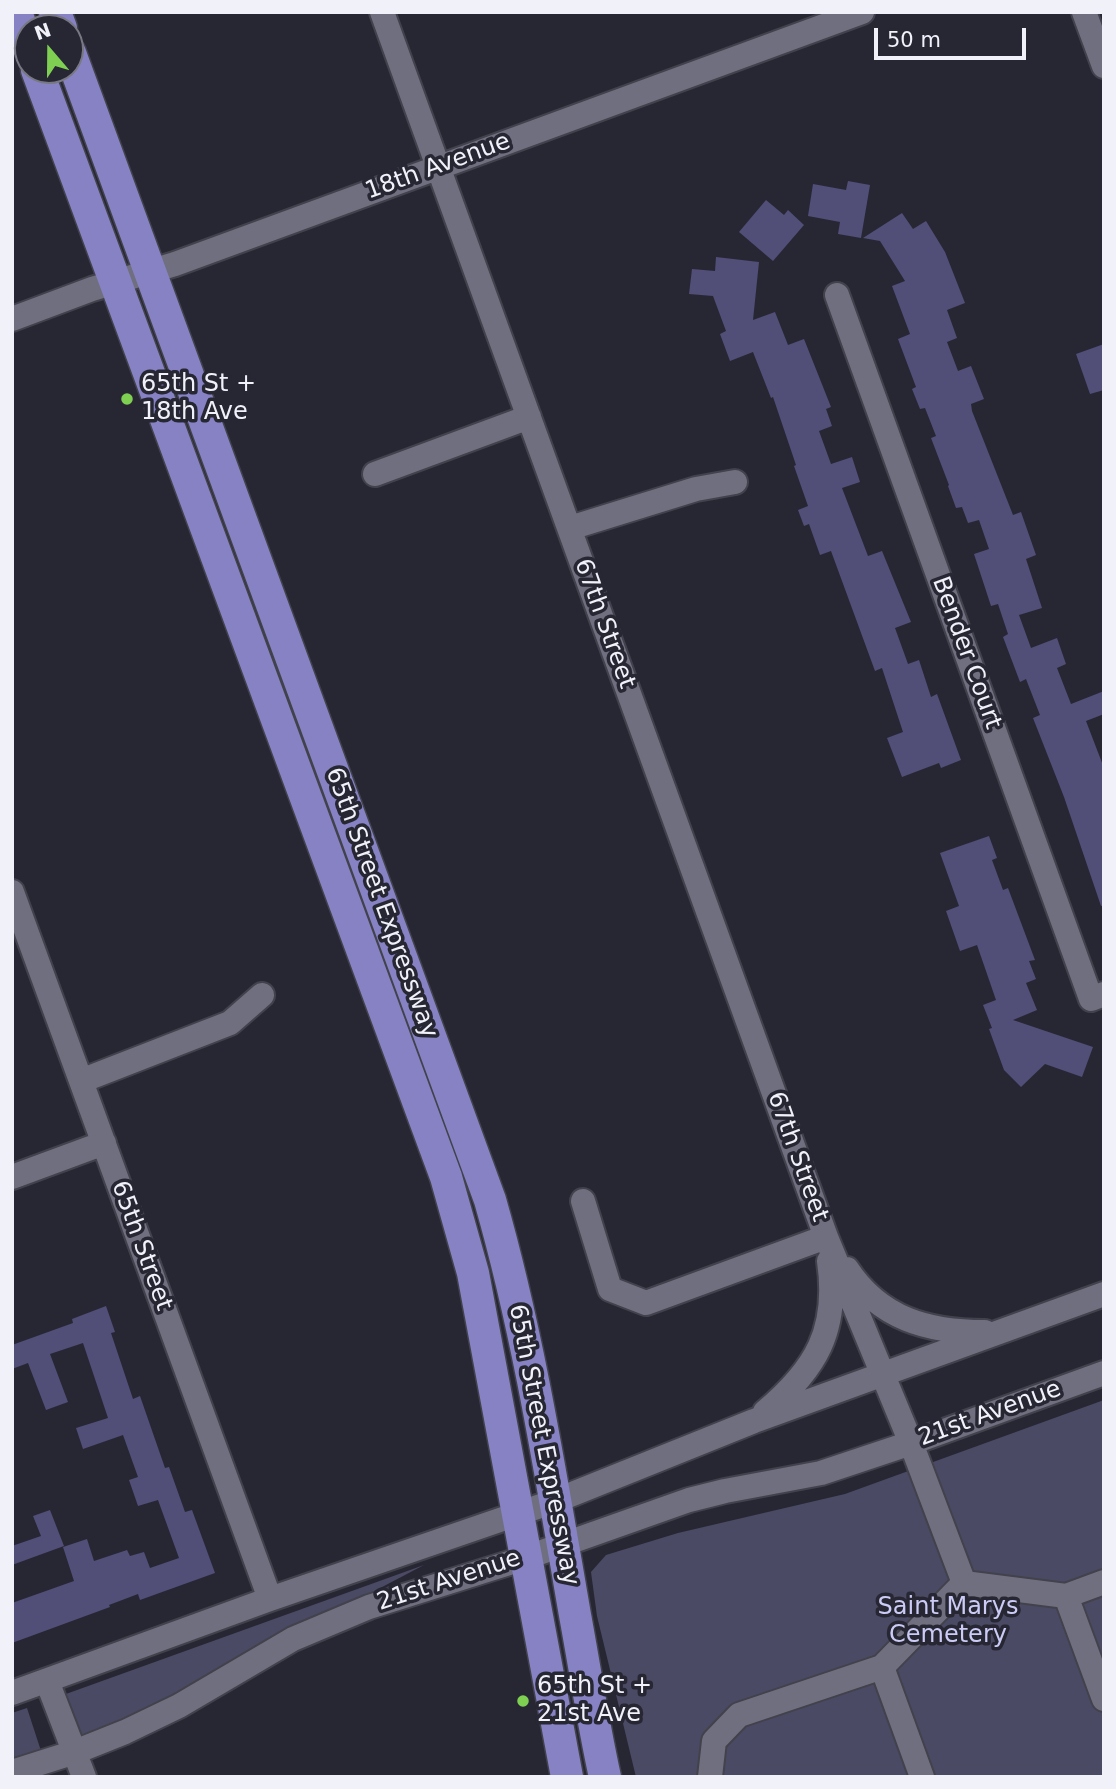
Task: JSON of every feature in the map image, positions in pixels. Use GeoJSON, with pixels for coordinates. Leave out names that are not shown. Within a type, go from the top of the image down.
{"type":"FeatureCollection","features":[{"type":"Feature","properties":{"kind":"main road","name":"65th Street Expressway"},"geometry":{"type":"LineString","coordinates":[[42,84],[446,1177],[473,1273],[566,1777]]}},
{"type":"Feature","properties":{"kind":"main road","name":"65th Street Expressway"},"geometry":{"type":"LineString","coordinates":[[82,84],[490,1200],[508,1262],[555,1501],[595,1732],[606,1777]]}},
{"type":"Feature","properties":{"kind":"street","name":"67th Street"},"geometry":{"type":"LineString","coordinates":[[382,12],[826,1237],[911,1443],[964,1583]]}},
{"type":"Feature","properties":{"kind":"street","name":"18th Avenue"},"geometry":{"type":"LineString","coordinates":[[12,319],[862,12]]}},
{"type":"Feature","properties":{"kind":"street"},"geometry":{"type":"LineString","coordinates":[[1084,12],[1104,66]]}},
{"type":"Feature","properties":{"kind":"street","name":"Bender Court"},"geometry":{"type":"LineString","coordinates":[[837,295],[1091,999],[1104,994]]}},
{"type":"Feature","properties":{"kind":"street"},"geometry":{"type":"LineString","coordinates":[[375,474],[530,417]]}},
{"type":"Feature","properties":{"kind":"street"},"geometry":{"type":"LineString","coordinates":[[570,528],[696,489],[736,482]]}},
{"type":"Feature","properties":{"kind":"street","name":"65th Street"},"geometry":{"type":"LineString","coordinates":[[12,892],[270,1599]]}},
{"type":"Feature","properties":{"kind":"street"},"geometry":{"type":"LineString","coordinates":[[81,1081],[230,1023],[262,995]]}},
{"type":"Feature","properties":{"kind":"street"},"geometry":{"type":"LineString","coordinates":[[12,1177],[104,1143]]}},
{"type":"Feature","properties":{"kind":"street"},"geometry":{"type":"LineString","coordinates":[[583,1201],[610,1289],[646,1303],[826,1237]]}},
{"type":"Feature","properties":{"kind":"street","name":"67th Street"},"geometry":{"type":"LineString","coordinates":[[826,1237],[853,1278],[889,1310],[910,1322],[957,1332],[1000,1332]]}},
{"type":"Feature","properties":{"kind":"street","name":"67th Street"},"geometry":{"type":"LineString","coordinates":[[754,1421],[800,1379],[814,1360],[824,1338],[831,1310],[832,1281],[826,1237]]}},
{"type":"Feature","properties":{"kind":"street","name":"21st Avenue"},"geometry":{"type":"LineString","coordinates":[[12,1693],[270,1599],[555,1501],[754,1421],[1104,1294]]}},
{"type":"Feature","properties":{"kind":"street","name":"21st Avenue"},"geometry":{"type":"LineString","coordinates":[[12,1772],[75,1752],[125,1732],[179,1706],[293,1639],[369,1606],[525,1558],[690,1500],[821,1473],[1104,1373]]}},
{"type":"Feature","properties":{"kind":"street"},"geometry":{"type":"LineString","coordinates":[[710,1777],[714,1741],[739,1715],[882,1667],[964,1583],[1066,1596],[1104,1582]]}},
{"type":"Feature","properties":{"kind":"street"},"geometry":{"type":"LineString","coordinates":[[1066,1596],[1104,1699]]}},
{"type":"Feature","properties":{"kind":"street"},"geometry":{"type":"LineString","coordinates":[[882,1667],[922,1777]]}},
{"type":"Feature","properties":{"kind":"street"},"geometry":{"type":"LineString","coordinates":[[47,1681],[84,1777]]}},
{"type":"Feature","properties":{"kind":"green space","name":"Saint Marys Cemetery"},"geometry":{"type":"Polygon","coordinates":[[[1104,1400],[1104,1777],[636,1777],[597,1616],[591,1572],[606,1555],[678,1533],[845,1494],[1104,1400]]]}},
{"type":"Feature","properties":{"kind":"green space"},"geometry":{"type":"Polygon","coordinates":[[[424,1565],[169,1699],[82,1738],[66,1694],[424,1565]]]}},
{"type":"Feature","properties":{"kind":"green space"},"geometry":{"type":"Polygon","coordinates":[[[27,1708],[41,1751],[12,1761],[12,1713],[27,1708]]]}},
{"type":"Feature","properties":{"kind":"building"},"geometry":{"type":"Polygon","coordinates":[[[848,181],[870,185],[861,238],[838,234],[840,222],[808,216],[813,184],[846,190],[848,181]]]}},
{"type":"Feature","properties":{"kind":"building"},"geometry":{"type":"Polygon","coordinates":[[[766,200],[784,215],[788,210],[804,225],[773,261],[739,232],[766,200]]]}},
{"type":"Feature","properties":{"kind":"building"},"geometry":{"type":"Polygon","coordinates":[[[902,213],[913,229],[926,221],[945,252],[965,303],[947,310],[957,338],[947,342],[958,371],[971,366],[984,399],[971,404],[972,411],[1013,515],[1021,512],[1036,555],[1026,559],[1042,608],[1019,615],[1031,648],[1057,638],[1066,664],[1057,668],[1071,704],[1104,691],[1104,714],[1086,721],[1104,768],[1104,905],[1101,906],[1064,797],[1033,718],[1040,715],[1026,679],[1020,682],[1003,637],[1008,634],[998,604],[991,606],[974,554],[989,549],[979,520],[968,523],[962,507],[956,508],[931,438],[936,436],[925,408],[920,409],[912,389],[916,387],[898,339],[910,334],[892,286],[905,281],[880,241],[863,238],[902,213]]]}},
{"type":"Feature","properties":{"kind":"building"},"geometry":{"type":"Polygon","coordinates":[[[716,257],[759,262],[753,320],[775,312],[788,345],[804,339],[831,407],[826,409],[832,426],[819,431],[831,464],[852,457],[860,482],[842,488],[868,556],[882,551],[911,622],[895,628],[908,664],[919,660],[931,697],[937,694],[961,760],[941,768],[939,763],[902,777],[887,738],[903,732],[882,668],[875,671],[831,551],[820,555],[809,524],[804,526],[798,510],[808,506],[773,397],[771,398],[753,352],[730,361],[720,334],[726,331],[713,296],[689,294],[692,269],[715,271],[716,257]]]}},
{"type":"Feature","properties":{"kind":"building"},"geometry":{"type":"Polygon","coordinates":[[[1104,344],[1104,390],[1090,394],[1076,354],[1104,344]]]}},
{"type":"Feature","properties":{"kind":"building"},"geometry":{"type":"Polygon","coordinates":[[[989,836],[997,858],[992,860],[1003,890],[1008,888],[1035,960],[1029,961],[1036,979],[1026,983],[1037,1010],[1013,1020],[1093,1047],[1082,1077],[1045,1064],[1021,1087],[1004,1070],[983,1005],[996,1000],[977,945],[960,951],[946,911],[959,906],[940,853],[989,836]]]}},
{"type":"Feature","properties":{"kind":"building"},"geometry":{"type":"Polygon","coordinates":[[[106,1306],[115,1332],[111,1333],[133,1399],[140,1396],[165,1468],[169,1467],[185,1512],[192,1510],[215,1573],[140,1600],[138,1594],[12,1643],[12,1603],[74,1581],[63,1547],[87,1539],[94,1561],[127,1550],[130,1556],[144,1552],[150,1568],[179,1558],[158,1500],[138,1506],[129,1480],[138,1477],[123,1435],[83,1449],[76,1428],[108,1418],[83,1343],[50,1354],[68,1402],[46,1410],[28,1363],[12,1369],[12,1345],[73,1323],[72,1319],[106,1306]]]}},
{"type":"Feature","properties":{"kind":"building"},"geometry":{"type":"Polygon","coordinates":[[[50,1510],[64,1546],[12,1565],[12,1546],[41,1536],[33,1516],[50,1510]]]}},
{"type":"Feature","properties":{"kind":"place","name":"65th St + 18th Ave"},"geometry":{"type":"Point","coordinates":[127,399]}},
{"type":"Feature","properties":{"kind":"place","name":"65th St + 21st Ave"},"geometry":{"type":"Point","coordinates":[523,1701]}}]}
